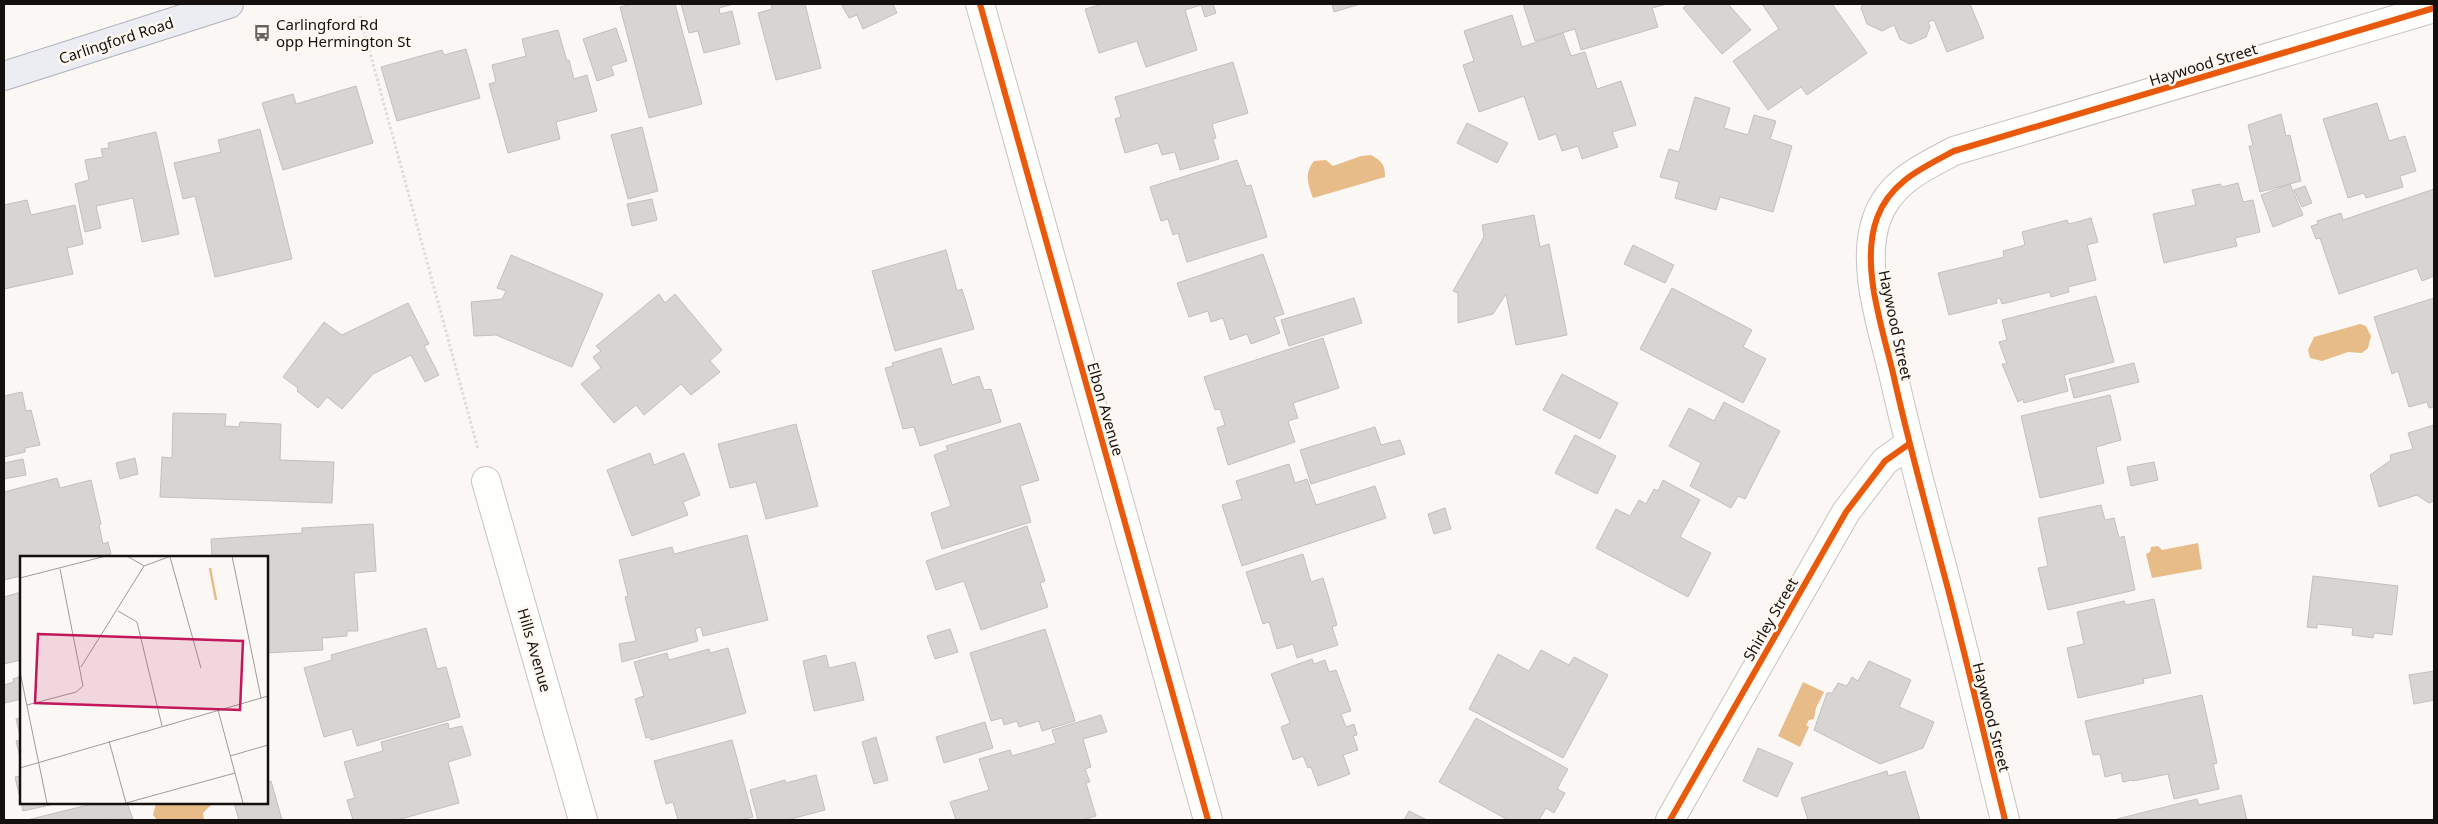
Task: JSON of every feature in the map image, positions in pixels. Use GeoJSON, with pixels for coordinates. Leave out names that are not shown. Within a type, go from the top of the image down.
{"type":"FeatureCollection","features":[{"type":"Feature","properties":{"kind":"main road","name":"Carlingford Road"},"geometry":{"type":"LineString","coordinates":[[4,76],[228,4]]}},
{"type":"Feature","properties":{"kind":"street","name":"Elbon Avenue"},"geometry":{"type":"LineString","coordinates":[[980,4],[1208,820]]}},
{"type":"Feature","properties":{"kind":"street","name":"Haywood Street"},"geometry":{"type":"LineString","coordinates":[[2005,820],[1948,590],[1909,444],[1878,311],[1870,261],[1876,219],[1887,195],[1910,174],[1954,151],[2434,8]]}},
{"type":"Feature","properties":{"kind":"street","name":"Shirley Street"},"geometry":{"type":"LineString","coordinates":[[1670,820],[1846,512],[1884,460],[1909,444]]}},
{"type":"Feature","properties":{"kind":"street","name":"Hills Avenue"},"geometry":{"type":"LineString","coordinates":[[486,481],[583,820]]}},
{"type":"Feature","properties":{"kind":"path"},"geometry":{"type":"LineString","coordinates":[[360,16],[486,481]]}},
{"type":"Feature","properties":{"kind":"shaded area"},"geometry":{"type":"Polygon","coordinates":[[[1371,155],[1382,164],[1385,177],[1313,198],[1308,183],[1308,174],[1314,161],[1326,160],[1333,166],[1361,156],[1371,155]]]}},
{"type":"Feature","properties":{"kind":"shaded area"},"geometry":{"type":"Polygon","coordinates":[[[2360,324],[2366,326],[2371,336],[2368,348],[2362,353],[2348,352],[2322,361],[2310,358],[2308,350],[2314,337],[2360,324]]]}},
{"type":"Feature","properties":{"kind":"shaded area"},"geometry":{"type":"Polygon","coordinates":[[[2198,543],[2202,569],[2152,578],[2146,554],[2150,552],[2151,547],[2158,546],[2162,550],[2198,543]]]}},
{"type":"Feature","properties":{"kind":"shaded area"},"geometry":{"type":"Polygon","coordinates":[[[1803,682],[1824,692],[1816,708],[1814,719],[1809,720],[1806,725],[1809,727],[1800,747],[1778,736],[1803,682]]]}},
{"type":"Feature","properties":{"kind":"shaded area"},"geometry":{"type":"Polygon","coordinates":[[[156,804],[211,805],[203,813],[204,819],[157,820],[153,815],[156,804]]]}},
{"type":"Feature","properties":{"kind":"building"},"geometry":{"type":"Polygon","coordinates":[[[633,4],[675,4],[702,104],[649,118],[620,7],[633,4]]]}},
{"type":"Feature","properties":{"kind":"building"},"geometry":{"type":"Polygon","coordinates":[[[681,4],[734,4],[719,8],[720,14],[732,11],[740,44],[704,53],[698,31],[689,33],[681,4]]]}},
{"type":"Feature","properties":{"kind":"building"},"geometry":{"type":"Polygon","coordinates":[[[771,4],[805,4],[821,68],[776,80],[758,13],[772,9],[771,4]]]}},
{"type":"Feature","properties":{"kind":"building"},"geometry":{"type":"Polygon","coordinates":[[[841,4],[893,4],[897,13],[863,29],[857,15],[849,18],[841,4]]]}},
{"type":"Feature","properties":{"kind":"building"},"geometry":{"type":"Polygon","coordinates":[[[1103,4],[1213,4],[1216,13],[1205,17],[1201,5],[1185,10],[1197,50],[1146,67],[1137,41],[1099,53],[1085,9],[1103,4]]]}},
{"type":"Feature","properties":{"kind":"building"},"geometry":{"type":"Polygon","coordinates":[[[1332,4],[1360,4],[1334,12],[1332,4]]]}},
{"type":"Feature","properties":{"kind":"building"},"geometry":{"type":"Polygon","coordinates":[[[1523,4],[1667,4],[1652,8],[1658,27],[1581,50],[1575,29],[1535,41],[1523,4]]]}},
{"type":"Feature","properties":{"kind":"building"},"geometry":{"type":"Polygon","coordinates":[[[1688,4],[1728,4],[1751,30],[1722,54],[1683,8],[1688,4]]]}},
{"type":"Feature","properties":{"kind":"building"},"geometry":{"type":"Polygon","coordinates":[[[1762,4],[1832,4],[1867,53],[1807,95],[1801,87],[1768,110],[1733,61],[1779,29],[1762,4]]]}},
{"type":"Feature","properties":{"kind":"building"},"geometry":{"type":"Polygon","coordinates":[[[1863,4],[1970,4],[1984,38],[1947,52],[1934,20],[1928,22],[1930,27],[1926,37],[1910,44],[1900,39],[1894,25],[1882,31],[1867,24],[1861,8],[1863,4]]]}},
{"type":"Feature","properties":{"kind":"building"},"geometry":{"type":"Polygon","coordinates":[[[1512,15],[1522,47],[1563,33],[1571,56],[1585,52],[1597,89],[1621,81],[1636,125],[1612,132],[1618,147],[1582,159],[1578,146],[1562,151],[1556,134],[1539,140],[1524,96],[1479,112],[1463,65],[1474,61],[1464,31],[1512,15]]]}},
{"type":"Feature","properties":{"kind":"building"},"geometry":{"type":"Polygon","coordinates":[[[616,28],[627,61],[611,66],[614,75],[597,81],[583,39],[616,28]]]}},
{"type":"Feature","properties":{"kind":"building"},"geometry":{"type":"Polygon","coordinates":[[[558,30],[574,79],[587,75],[597,111],[556,122],[560,139],[508,153],[489,84],[496,82],[492,65],[526,56],[522,39],[558,30]]]}},
{"type":"Feature","properties":{"kind":"building"},"geometry":{"type":"Polygon","coordinates":[[[466,49],[480,98],[397,121],[381,67],[442,50],[444,55],[466,49]]]}},
{"type":"Feature","properties":{"kind":"building"},"geometry":{"type":"Polygon","coordinates":[[[1233,62],[1248,113],[1212,124],[1216,138],[1213,139],[1219,159],[1180,170],[1175,152],[1162,155],[1158,143],[1125,153],[1115,119],[1121,117],[1115,97],[1233,62]]]}},
{"type":"Feature","properties":{"kind":"building"},"geometry":{"type":"Polygon","coordinates":[[[356,86],[373,143],[283,170],[262,103],[293,94],[296,104],[356,86]]]}},
{"type":"Feature","properties":{"kind":"building"},"geometry":{"type":"Polygon","coordinates":[[[1695,97],[1730,108],[1724,128],[1748,135],[1754,115],[1776,121],[1770,139],[1792,146],[1773,212],[1720,197],[1716,210],[1675,198],[1679,182],[1660,177],[1669,149],[1679,152],[1695,97]]]}},
{"type":"Feature","properties":{"kind":"building"},"geometry":{"type":"Polygon","coordinates":[[[2377,103],[2389,141],[2405,136],[2416,171],[2400,176],[2403,187],[2366,198],[2364,193],[2348,198],[2323,119],[2377,103]]]}},
{"type":"Feature","properties":{"kind":"building"},"geometry":{"type":"Polygon","coordinates":[[[2281,114],[2286,136],[2290,135],[2301,181],[2260,192],[2249,146],[2253,146],[2248,125],[2281,114]]]}},
{"type":"Feature","properties":{"kind":"building"},"geometry":{"type":"Polygon","coordinates":[[[1467,123],[1508,143],[1497,163],[1457,143],[1467,123]]]}},
{"type":"Feature","properties":{"kind":"building"},"geometry":{"type":"Polygon","coordinates":[[[642,127],[658,191],[628,199],[611,135],[642,127]]]}},
{"type":"Feature","properties":{"kind":"building"},"geometry":{"type":"Polygon","coordinates":[[[260,129],[292,259],[215,277],[195,196],[183,199],[174,163],[221,152],[218,140],[260,129]]]}},
{"type":"Feature","properties":{"kind":"building"},"geometry":{"type":"Polygon","coordinates":[[[156,132],[179,234],[142,242],[133,198],[96,206],[101,228],[85,232],[75,184],[89,180],[85,160],[103,157],[101,149],[109,148],[108,143],[156,132]]]}},
{"type":"Feature","properties":{"kind":"building"},"geometry":{"type":"Polygon","coordinates":[[[1237,160],[1246,186],[1251,185],[1267,237],[1187,262],[1178,233],[1173,235],[1168,219],[1161,221],[1150,187],[1237,160]]]}},
{"type":"Feature","properties":{"kind":"building"},"geometry":{"type":"Polygon","coordinates":[[[2238,183],[2243,202],[2253,200],[2260,232],[2235,238],[2237,246],[2164,263],[2153,214],[2196,205],[2192,190],[2220,184],[2222,187],[2238,183]]]}},
{"type":"Feature","properties":{"kind":"building"},"geometry":{"type":"Polygon","coordinates":[[[2290,184],[2303,215],[2273,227],[2261,195],[2290,184]]]}},
{"type":"Feature","properties":{"kind":"building"},"geometry":{"type":"Polygon","coordinates":[[[2305,186],[2312,203],[2302,207],[2294,190],[2305,186]]]}},
{"type":"Feature","properties":{"kind":"building"},"geometry":{"type":"Polygon","coordinates":[[[2434,189],[2434,276],[2422,281],[2417,268],[2339,294],[2320,238],[2316,239],[2311,226],[2318,224],[2317,221],[2341,213],[2343,220],[2434,189]]]}},
{"type":"Feature","properties":{"kind":"building"},"geometry":{"type":"Polygon","coordinates":[[[652,199],[657,220],[632,226],[627,204],[652,199]]]}},
{"type":"Feature","properties":{"kind":"building"},"geometry":{"type":"Polygon","coordinates":[[[27,200],[31,215],[75,205],[83,244],[67,248],[73,274],[4,289],[4,205],[27,200]]]}},
{"type":"Feature","properties":{"kind":"building"},"geometry":{"type":"Polygon","coordinates":[[[1534,215],[1540,247],[1549,244],[1567,335],[1516,345],[1506,294],[1493,314],[1458,323],[1458,293],[1453,291],[1484,237],[1482,225],[1534,215]]]}},
{"type":"Feature","properties":{"kind":"building"},"geometry":{"type":"Polygon","coordinates":[[[2091,218],[2098,242],[2087,245],[2096,280],[2068,287],[2069,292],[2051,297],[2050,292],[2002,304],[2000,298],[1996,299],[1997,303],[1949,315],[1938,273],[2004,257],[2003,251],[2025,245],[2022,232],[2067,220],[2069,224],[2091,218]]]}},
{"type":"Feature","properties":{"kind":"building"},"geometry":{"type":"Polygon","coordinates":[[[1633,245],[1674,265],[1665,283],[1624,264],[1633,245]]]}},
{"type":"Feature","properties":{"kind":"building"},"geometry":{"type":"Polygon","coordinates":[[[946,250],[957,291],[962,289],[974,329],[895,351],[872,271],[946,250]]]}},
{"type":"Feature","properties":{"kind":"building"},"geometry":{"type":"Polygon","coordinates":[[[1263,254],[1284,314],[1274,317],[1280,333],[1251,344],[1247,334],[1230,340],[1223,318],[1211,322],[1208,311],[1189,317],[1177,283],[1263,254]]]}},
{"type":"Feature","properties":{"kind":"building"},"geometry":{"type":"Polygon","coordinates":[[[511,255],[603,294],[572,367],[496,335],[474,336],[471,302],[502,299],[506,291],[497,288],[511,255]]]}},
{"type":"Feature","properties":{"kind":"building"},"geometry":{"type":"Polygon","coordinates":[[[1672,288],[1752,330],[1743,347],[1766,359],[1743,403],[1640,349],[1672,288]]]}},
{"type":"Feature","properties":{"kind":"building"},"geometry":{"type":"Polygon","coordinates":[[[659,294],[665,303],[675,294],[722,350],[710,361],[720,372],[691,395],[681,384],[644,415],[636,405],[614,423],[581,384],[601,368],[593,357],[601,351],[596,346],[659,294]]]}},
{"type":"Feature","properties":{"kind":"building"},"geometry":{"type":"Polygon","coordinates":[[[2096,296],[2114,362],[2064,375],[2068,391],[2024,403],[2023,399],[2018,402],[2002,364],[2007,364],[1999,342],[2007,340],[2002,320],[2096,296]]]}},
{"type":"Feature","properties":{"kind":"building"},"geometry":{"type":"Polygon","coordinates":[[[1354,298],[1362,323],[1289,346],[1281,320],[1354,298]]]}},
{"type":"Feature","properties":{"kind":"building"},"geometry":{"type":"Polygon","coordinates":[[[2434,298],[2434,407],[2429,408],[2427,402],[2409,407],[2398,371],[2392,374],[2374,317],[2434,298]]]}},
{"type":"Feature","properties":{"kind":"building"},"geometry":{"type":"Polygon","coordinates":[[[408,303],[429,344],[424,346],[439,375],[425,382],[411,355],[373,374],[342,409],[327,397],[318,408],[297,391],[298,388],[283,377],[324,322],[342,335],[408,303]]]}},
{"type":"Feature","properties":{"kind":"building"},"geometry":{"type":"Polygon","coordinates":[[[1323,338],[1339,388],[1293,403],[1298,418],[1288,421],[1295,442],[1228,465],[1217,428],[1225,425],[1220,409],[1215,410],[1204,377],[1323,338]]]}},
{"type":"Feature","properties":{"kind":"building"},"geometry":{"type":"Polygon","coordinates":[[[941,348],[952,385],[979,376],[984,390],[991,389],[1001,422],[920,446],[914,427],[903,429],[885,368],[893,366],[892,363],[941,348]]]}},
{"type":"Feature","properties":{"kind":"building"},"geometry":{"type":"Polygon","coordinates":[[[2134,363],[2139,382],[2074,398],[2069,379],[2134,363]]]}},
{"type":"Feature","properties":{"kind":"building"},"geometry":{"type":"Polygon","coordinates":[[[1562,374],[1618,403],[1600,439],[1543,410],[1562,374]]]}},
{"type":"Feature","properties":{"kind":"building"},"geometry":{"type":"Polygon","coordinates":[[[22,392],[26,411],[31,410],[40,445],[25,448],[25,452],[4,457],[4,396],[22,392]]]}},
{"type":"Feature","properties":{"kind":"building"},"geometry":{"type":"Polygon","coordinates":[[[2110,395],[2121,440],[2096,447],[2104,483],[2040,498],[2021,416],[2110,395]]]}},
{"type":"Feature","properties":{"kind":"building"},"geometry":{"type":"Polygon","coordinates":[[[1724,402],[1780,431],[1745,499],[1738,496],[1731,508],[1690,486],[1701,463],[1669,446],[1689,408],[1714,421],[1724,402]]]}},
{"type":"Feature","properties":{"kind":"building"},"geometry":{"type":"Polygon","coordinates":[[[173,413],[226,414],[225,426],[239,427],[240,422],[281,424],[280,460],[334,462],[332,503],[160,497],[162,457],[172,458],[173,413]]]}},
{"type":"Feature","properties":{"kind":"building"},"geometry":{"type":"Polygon","coordinates":[[[1020,423],[1039,480],[1020,486],[1031,522],[942,549],[931,513],[951,506],[934,455],[948,450],[946,446],[1020,423]]]}},
{"type":"Feature","properties":{"kind":"building"},"geometry":{"type":"Polygon","coordinates":[[[796,424],[818,506],[766,519],[756,482],[730,488],[718,444],[796,424]]]}},
{"type":"Feature","properties":{"kind":"building"},"geometry":{"type":"Polygon","coordinates":[[[2434,425],[2434,501],[2429,503],[2417,495],[2379,507],[2370,475],[2391,460],[2390,455],[2413,449],[2408,433],[2434,425]]]}},
{"type":"Feature","properties":{"kind":"building"},"geometry":{"type":"Polygon","coordinates":[[[1375,427],[1381,445],[1400,440],[1405,454],[1311,484],[1300,450],[1375,427]]]}},
{"type":"Feature","properties":{"kind":"building"},"geometry":{"type":"Polygon","coordinates":[[[1575,435],[1616,456],[1597,494],[1555,473],[1575,435]]]}},
{"type":"Feature","properties":{"kind":"building"},"geometry":{"type":"Polygon","coordinates":[[[650,453],[654,465],[684,453],[700,495],[683,502],[688,515],[632,536],[607,470],[650,453]]]}},
{"type":"Feature","properties":{"kind":"building"},"geometry":{"type":"Polygon","coordinates":[[[135,458],[138,474],[120,479],[116,463],[135,458]]]}},
{"type":"Feature","properties":{"kind":"building"},"geometry":{"type":"Polygon","coordinates":[[[23,459],[26,475],[4,479],[4,463],[23,459]]]}},
{"type":"Feature","properties":{"kind":"building"},"geometry":{"type":"Polygon","coordinates":[[[2154,462],[2158,480],[2131,486],[2127,467],[2154,462]]]}},
{"type":"Feature","properties":{"kind":"building"},"geometry":{"type":"Polygon","coordinates":[[[1289,464],[1295,483],[1307,479],[1316,505],[1375,486],[1386,518],[1242,566],[1222,505],[1242,499],[1236,481],[1289,464]]]}},
{"type":"Feature","properties":{"kind":"building"},"geometry":{"type":"Polygon","coordinates":[[[57,478],[60,488],[91,480],[101,524],[99,525],[103,544],[108,542],[111,554],[103,556],[20,556],[20,576],[4,580],[4,492],[57,478]]]}},
{"type":"Feature","properties":{"kind":"building"},"geometry":{"type":"Polygon","coordinates":[[[1663,480],[1700,500],[1680,537],[1711,553],[1688,597],[1596,548],[1616,509],[1630,516],[1639,500],[1646,504],[1654,489],[1658,491],[1663,480]]]}},
{"type":"Feature","properties":{"kind":"building"},"geometry":{"type":"Polygon","coordinates":[[[2101,505],[2105,520],[2114,518],[2119,538],[2124,536],[2135,590],[2048,610],[2038,568],[2048,566],[2038,518],[2101,505]]]}},
{"type":"Feature","properties":{"kind":"building"},"geometry":{"type":"Polygon","coordinates":[[[1445,508],[1451,529],[1434,534],[1428,514],[1445,508]]]}},
{"type":"Feature","properties":{"kind":"building"},"geometry":{"type":"Polygon","coordinates":[[[373,524],[376,571],[354,573],[358,631],[347,631],[347,636],[322,638],[323,650],[268,653],[268,556],[212,556],[211,539],[302,533],[302,528],[373,524]]]}},
{"type":"Feature","properties":{"kind":"building"},"geometry":{"type":"Polygon","coordinates":[[[1027,526],[1045,581],[1040,583],[1048,607],[981,630],[964,581],[936,590],[926,561],[1027,526]]]}},
{"type":"Feature","properties":{"kind":"building"},"geometry":{"type":"Polygon","coordinates":[[[747,535],[768,620],[703,636],[701,627],[695,629],[698,641],[622,662],[619,644],[636,641],[625,597],[628,596],[619,560],[672,547],[674,554],[747,535]]]}},
{"type":"Feature","properties":{"kind":"building"},"geometry":{"type":"Polygon","coordinates":[[[1303,554],[1311,582],[1323,578],[1337,625],[1332,627],[1338,645],[1297,658],[1293,644],[1277,649],[1269,622],[1263,624],[1246,572],[1303,554]]]}},
{"type":"Feature","properties":{"kind":"building"},"geometry":{"type":"Polygon","coordinates":[[[2313,576],[2398,586],[2392,635],[2374,633],[2373,638],[2352,635],[2353,628],[2317,624],[2317,628],[2307,627],[2313,576]]]}},
{"type":"Feature","properties":{"kind":"building"},"geometry":{"type":"Polygon","coordinates":[[[20,592],[20,660],[4,664],[4,597],[20,592]]]}},
{"type":"Feature","properties":{"kind":"building"},"geometry":{"type":"Polygon","coordinates":[[[2154,599],[2171,673],[2143,679],[2144,683],[2078,698],[2067,648],[2084,644],[2077,612],[2124,601],[2126,605],[2154,599]]]}},
{"type":"Feature","properties":{"kind":"building"},"geometry":{"type":"Polygon","coordinates":[[[426,628],[437,669],[446,667],[460,717],[357,746],[352,729],[324,737],[304,668],[332,660],[331,655],[426,628]]]}},
{"type":"Feature","properties":{"kind":"building"},"geometry":{"type":"Polygon","coordinates":[[[950,629],[958,652],[935,659],[927,636],[950,629]]]}},
{"type":"Feature","properties":{"kind":"building"},"geometry":{"type":"Polygon","coordinates":[[[1045,629],[1075,721],[1042,731],[1039,721],[1019,727],[1017,721],[1004,725],[1002,718],[991,721],[970,653],[1045,629]]]}},
{"type":"Feature","properties":{"kind":"building"},"geometry":{"type":"Polygon","coordinates":[[[728,648],[746,713],[651,740],[650,737],[646,738],[635,699],[644,696],[634,662],[667,653],[669,660],[709,649],[710,653],[728,648]]]}},
{"type":"Feature","properties":{"kind":"building"},"geometry":{"type":"Polygon","coordinates":[[[1541,650],[1569,665],[1574,657],[1608,675],[1563,758],[1469,709],[1498,654],[1529,671],[1541,650]]]}},
{"type":"Feature","properties":{"kind":"building"},"geometry":{"type":"Polygon","coordinates":[[[826,655],[829,668],[855,662],[864,700],[814,711],[803,661],[826,655]]]}},
{"type":"Feature","properties":{"kind":"building"},"geometry":{"type":"Polygon","coordinates":[[[1312,659],[1314,664],[1325,660],[1329,672],[1336,670],[1351,711],[1341,714],[1346,727],[1354,724],[1357,735],[1353,736],[1358,750],[1343,755],[1350,774],[1318,786],[1311,767],[1308,768],[1303,756],[1293,760],[1281,727],[1290,723],[1271,674],[1312,659]]]}},
{"type":"Feature","properties":{"kind":"building"},"geometry":{"type":"Polygon","coordinates":[[[1869,661],[1911,680],[1899,707],[1934,722],[1923,748],[1880,764],[1814,730],[1827,693],[1832,693],[1838,683],[1847,686],[1852,677],[1858,681],[1869,661]]]}},
{"type":"Feature","properties":{"kind":"building"},"geometry":{"type":"Polygon","coordinates":[[[2434,671],[2434,700],[2414,704],[2409,675],[2434,671]]]}},
{"type":"Feature","properties":{"kind":"building"},"geometry":{"type":"Polygon","coordinates":[[[20,676],[20,699],[5,703],[4,685],[14,682],[13,679],[20,676]]]}},
{"type":"Feature","properties":{"kind":"building"},"geometry":{"type":"Polygon","coordinates":[[[2202,695],[2217,763],[2213,764],[2219,789],[2174,799],[2168,774],[2123,782],[2121,773],[2105,777],[2100,754],[2093,755],[2085,721],[2202,695]]]}},
{"type":"Feature","properties":{"kind":"building"},"geometry":{"type":"Polygon","coordinates":[[[1101,715],[1107,732],[1083,739],[1091,767],[1085,769],[1090,782],[1086,783],[1096,816],[1083,820],[956,820],[950,802],[989,790],[979,759],[1010,750],[1012,756],[1056,743],[1052,730],[1101,715]]]}},
{"type":"Feature","properties":{"kind":"building"},"geometry":{"type":"Polygon","coordinates":[[[20,718],[20,736],[16,719],[20,718]]]}},
{"type":"Feature","properties":{"kind":"building"},"geometry":{"type":"Polygon","coordinates":[[[1476,718],[1568,769],[1557,789],[1565,793],[1554,813],[1546,808],[1539,820],[1508,820],[1439,782],[1476,718]]]}},
{"type":"Feature","properties":{"kind":"building"},"geometry":{"type":"Polygon","coordinates":[[[985,722],[993,748],[944,763],[936,737],[985,722]]]}},
{"type":"Feature","properties":{"kind":"building"},"geometry":{"type":"Polygon","coordinates":[[[448,723],[449,729],[462,726],[471,755],[448,762],[459,803],[397,820],[353,820],[347,800],[355,798],[344,762],[383,751],[381,742],[448,723]]]}},
{"type":"Feature","properties":{"kind":"building"},"geometry":{"type":"Polygon","coordinates":[[[876,737],[888,780],[874,784],[862,742],[876,737]]]}},
{"type":"Feature","properties":{"kind":"building"},"geometry":{"type":"Polygon","coordinates":[[[20,740],[20,757],[16,741],[20,740]]]}},
{"type":"Feature","properties":{"kind":"building"},"geometry":{"type":"Polygon","coordinates":[[[732,740],[753,817],[740,820],[678,820],[673,802],[666,804],[654,761],[732,740]]]}},
{"type":"Feature","properties":{"kind":"building"},"geometry":{"type":"Polygon","coordinates":[[[1758,748],[1793,763],[1777,797],[1743,781],[1758,748]]]}},
{"type":"Feature","properties":{"kind":"building"},"geometry":{"type":"Polygon","coordinates":[[[1887,771],[1888,776],[1905,771],[1920,820],[1808,820],[1801,798],[1887,771]]]}},
{"type":"Feature","properties":{"kind":"building"},"geometry":{"type":"Polygon","coordinates":[[[816,775],[825,810],[787,820],[758,820],[750,790],[785,780],[786,783],[816,775]]]}},
{"type":"Feature","properties":{"kind":"building"},"geometry":{"type":"Polygon","coordinates":[[[20,776],[20,798],[15,777],[20,776]]]}},
{"type":"Feature","properties":{"kind":"building"},"geometry":{"type":"Polygon","coordinates":[[[271,781],[282,820],[239,820],[234,804],[268,804],[268,782],[271,781]]]}},
{"type":"Feature","properties":{"kind":"building"},"geometry":{"type":"Polygon","coordinates":[[[2241,795],[2247,820],[2117,819],[2197,799],[2199,805],[2241,795]]]}},
{"type":"Feature","properties":{"kind":"building"},"geometry":{"type":"Polygon","coordinates":[[[21,804],[54,804],[23,811],[21,804]]]}},
{"type":"Feature","properties":{"kind":"building"},"geometry":{"type":"Polygon","coordinates":[[[92,804],[127,804],[133,819],[27,820],[92,804]]]}},
{"type":"Feature","properties":{"kind":"building"},"geometry":{"type":"Polygon","coordinates":[[[1409,811],[1427,820],[1404,820],[1409,811]]]}},
{"type":"Feature","properties":{"kind":"cycle path"},"geometry":{"type":"LineString","coordinates":[[980,4],[1208,820]]}},
{"type":"Feature","properties":{"kind":"cycle path"},"geometry":{"type":"LineString","coordinates":[[2005,820],[1874,296],[1871,255],[1872,236],[1883,205],[1908,177],[1954,151],[2434,8]]}},
{"type":"Feature","properties":{"kind":"cycle path"},"geometry":{"type":"LineString","coordinates":[[1670,820],[1846,512],[1885,461],[1909,444]]}},
{"type":"Feature","properties":{"kind":"place","name":"Carlingford Rd opp Hermington St"},"geometry":{"type":"Point","coordinates":[262,33]}}]}
